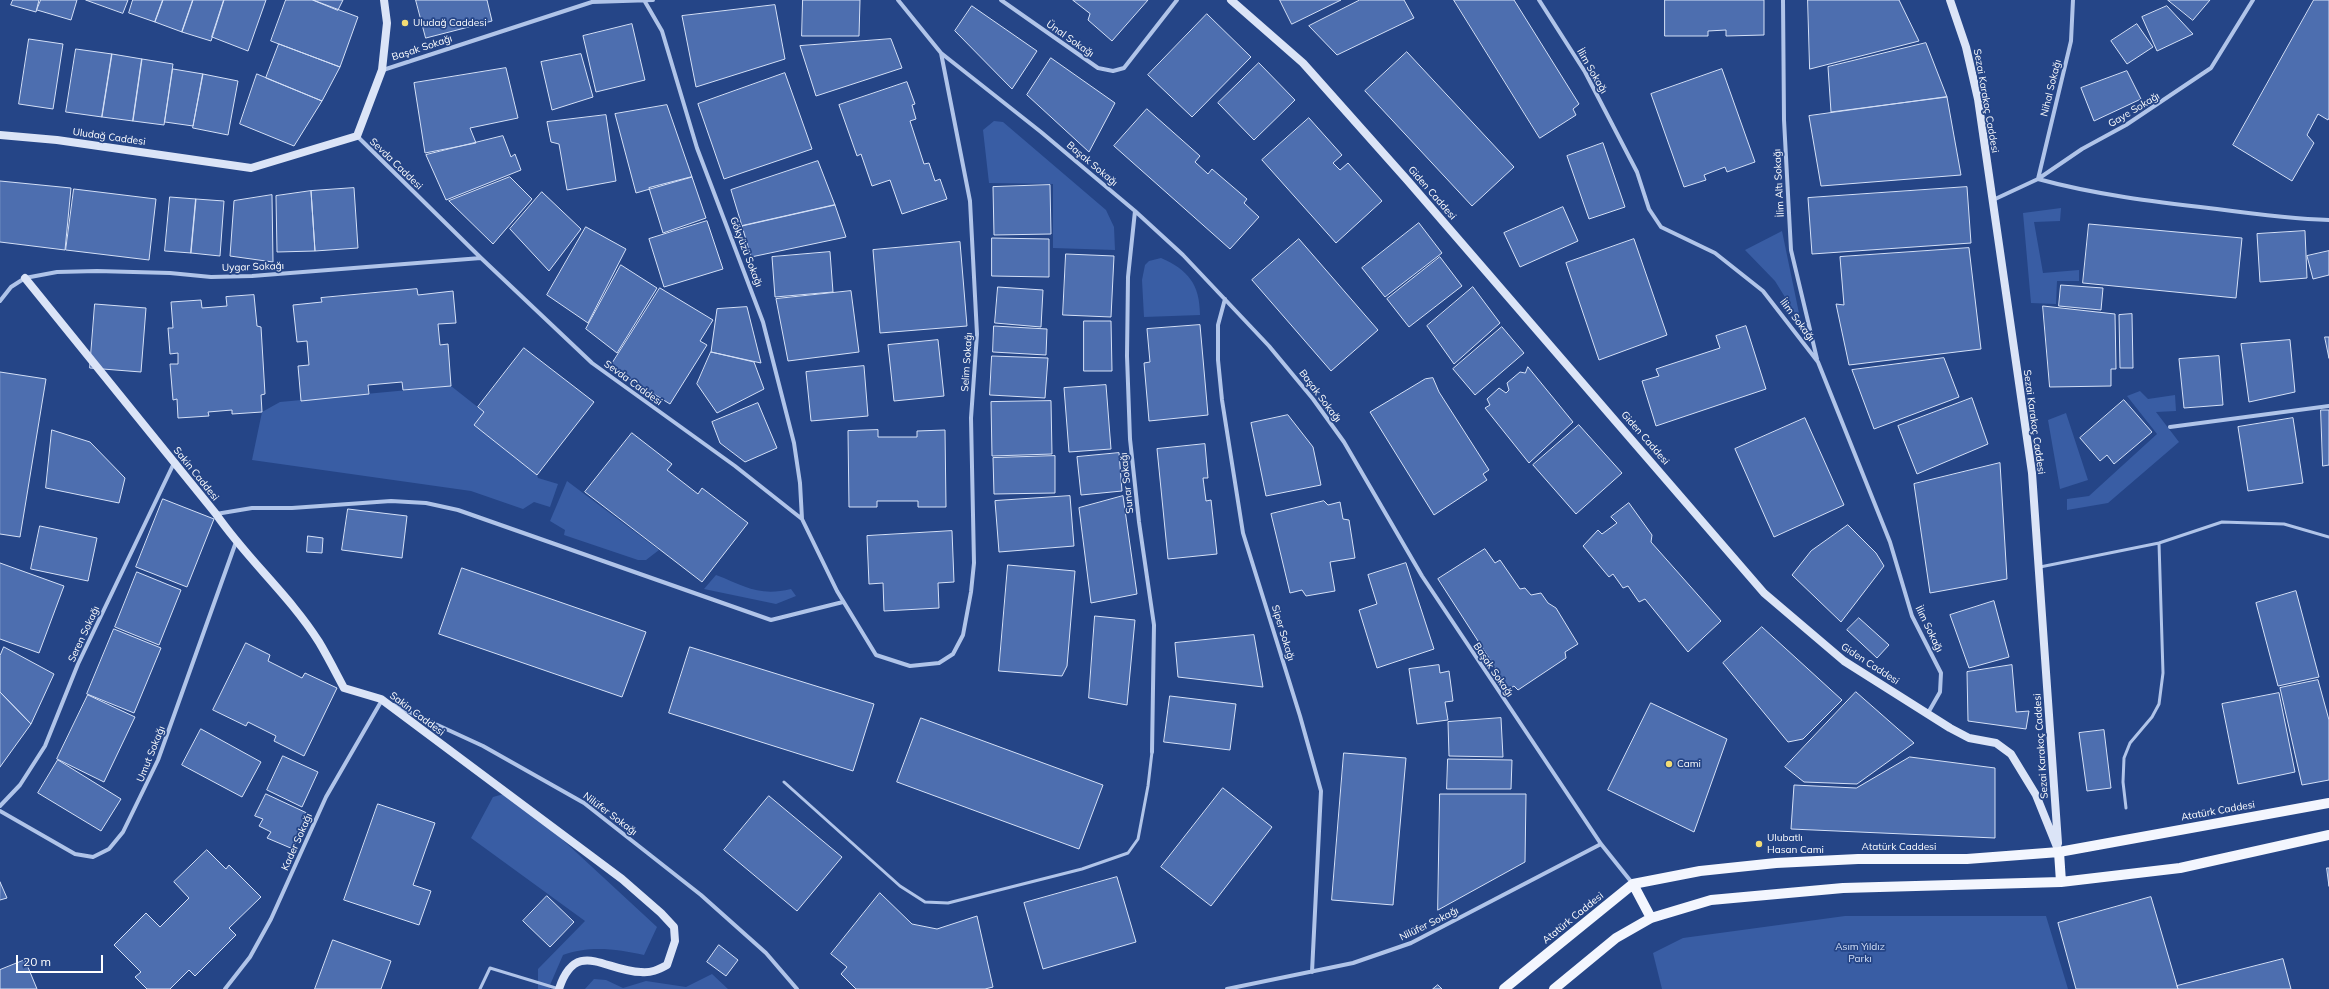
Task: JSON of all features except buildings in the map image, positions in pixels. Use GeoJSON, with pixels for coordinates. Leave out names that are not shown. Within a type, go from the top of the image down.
{"type":"FeatureCollection","features":[{"type":"Feature","properties":{"kind":"main road","name":"Atatürk Caddesi"},"geometry":{"type":"LineString","coordinates":[[1504,989],[1633,884],[1700,870],[1776,863],[1858,859],[1966,859],[2059,852],[2329,803]]}},
{"type":"Feature","properties":{"kind":"main road"},"geometry":{"type":"LineString","coordinates":[[1554,989],[1616,938],[1651,918],[1712,900],[1843,888],[2061,882],[2180,868],[2329,835]]}},
{"type":"Feature","properties":{"kind":"main road"},"geometry":{"type":"LineString","coordinates":[[2059,852],[2061,882]]}},
{"type":"Feature","properties":{"kind":"main road"},"geometry":{"type":"LineString","coordinates":[[1633,884],[1651,918]]}},
{"type":"Feature","properties":{"kind":"street"},"geometry":{"type":"LineString","coordinates":[[357,136],[382,70],[387,23],[384,0]]}},
{"type":"Feature","properties":{"kind":"street","name":"Gökyüzü Sokağı"},"geometry":{"type":"LineString","coordinates":[[644,0],[662,32],[698,148],[763,322],[794,443],[800,483],[802,519]]}},
{"type":"Feature","properties":{"kind":"street","name":"Başak Sokağı"},"geometry":{"type":"LineString","coordinates":[[382,70],[592,2],[653,0]]}},
{"type":"Feature","properties":{"kind":"street","name":"Başak Sokağı"},"geometry":{"type":"LineString","coordinates":[[898,0],[941,53],[1041,132],[1135,211],[1183,255],[1225,299],[1313,398],[1344,442],[1422,576],[1601,844],[1633,884]]}},
{"type":"Feature","properties":{"kind":"street","name":"Ünal Sokağı"},"geometry":{"type":"LineString","coordinates":[[1001,0],[1098,68],[1113,71],[1124,68],[1176,0]]}},
{"type":"Feature","properties":{"kind":"street","name":"Giden Caddesi"},"geometry":{"type":"LineString","coordinates":[[1231,0],[1314,74],[1764,593],[1844,661],[1969,738],[1996,743],[2011,754],[2036,795],[2059,852]]}},
{"type":"Feature","properties":{"kind":"street","name":"İlim Sokağı"},"geometry":{"type":"LineString","coordinates":[[1539,0],[1585,72],[1637,172],[1649,209],[1661,227],[1715,253],[1763,291],[1818,362],[1890,542],[1912,616],[1941,672],[1940,692],[1928,713]]}},
{"type":"Feature","properties":{"kind":"street","name":"İlim Altı Sokağı"},"geometry":{"type":"LineString","coordinates":[[1784,0],[1784,120],[1791,250],[1818,362]]}},
{"type":"Feature","properties":{"kind":"street","name":"Sezai Karakoç Caddesi"},"geometry":{"type":"LineString","coordinates":[[1950,0],[1966,47],[1978,99],[2032,473],[2059,852]]}},
{"type":"Feature","properties":{"kind":"street","name":"Nihal Sokağı"},"geometry":{"type":"LineString","coordinates":[[2038,179],[2071,41],[2073,0]]}},
{"type":"Feature","properties":{"kind":"street","name":"Gaye Sokağı"},"geometry":{"type":"LineString","coordinates":[[1993,200],[2038,179],[2082,149],[2126,125],[2211,68],[2253,0]]}},
{"type":"Feature","properties":{"kind":"street","name":"Selim Sokağı"},"geometry":{"type":"LineString","coordinates":[[876,655],[910,666],[940,663],[953,654],[963,635],[971,592],[974,563],[971,418],[977,334],[974,251],[970,201],[941,53]]}},
{"type":"Feature","properties":{"kind":"street","name":"Uludağ Caddesi"},"geometry":{"type":"LineString","coordinates":[[0,135],[57,140],[251,168],[357,136]]}},
{"type":"Feature","properties":{"kind":"street","name":"Sevda Caddesi"},"geometry":{"type":"LineString","coordinates":[[357,136],[481,258],[592,363],[735,466],[802,519],[843,602],[876,655]]}},
{"type":"Feature","properties":{"kind":"street"},"geometry":{"type":"LineString","coordinates":[[2038,179],[2073,189],[2186,206],[2301,219],[2329,220]]}},
{"type":"Feature","properties":{"kind":"street","name":"Sunar Sokağı"},"geometry":{"type":"LineString","coordinates":[[1135,211],[1128,277],[1127,356],[1132,454],[1139,522],[1154,625],[1152,752]]}},
{"type":"Feature","properties":{"kind":"street","name":"Uygar Sokağı"},"geometry":{"type":"LineString","coordinates":[[25,278],[57,272],[97,270],[170,273],[211,277],[252,276],[481,258]]}},
{"type":"Feature","properties":{"kind":"street"},"geometry":{"type":"LineString","coordinates":[[0,301],[11,287],[25,278]]}},
{"type":"Feature","properties":{"kind":"street","name":"Sakin Caddesi"},"geometry":{"type":"LineString","coordinates":[[25,278],[216,514],[236,542],[319,641],[344,688],[381,699],[622,879],[661,913],[674,927],[675,941],[667,965],[654,972],[640,972],[611,966],[595,960],[584,960],[571,966],[562,979],[559,989]]}},
{"type":"Feature","properties":{"kind":"street","name":"Siper Sokağı"},"geometry":{"type":"LineString","coordinates":[[1225,299],[1218,326],[1218,360],[1222,400],[1243,533],[1300,716],[1321,791],[1312,972]]}},
{"type":"Feature","properties":{"kind":"street"},"geometry":{"type":"LineString","coordinates":[[2170,427],[2329,406]]}},
{"type":"Feature","properties":{"kind":"street","name":"Seren Sokağı"},"geometry":{"type":"LineString","coordinates":[[0,806],[20,785],[45,746],[78,664],[174,463]]}},
{"type":"Feature","properties":{"kind":"street"},"geometry":{"type":"LineString","coordinates":[[216,514],[252,508],[292,508],[391,501],[426,503],[458,510],[771,620],[843,602]]}},
{"type":"Feature","properties":{"kind":"street","name":"Umut Sokağı"},"geometry":{"type":"LineString","coordinates":[[0,810],[75,854],[93,857],[109,849],[123,832],[158,760],[236,542]]}},
{"type":"Feature","properties":{"kind":"street","name":"Nilüfer Sokağı"},"geometry":{"type":"LineString","coordinates":[[381,699],[483,746],[584,803],[701,895],[766,953],[797,989]]}},
{"type":"Feature","properties":{"kind":"street","name":"Kader Sokağı"},"geometry":{"type":"LineString","coordinates":[[225,989],[250,957],[271,919],[326,797],[381,699]]}},
{"type":"Feature","properties":{"kind":"street","name":"Nilüfer Sokağı"},"geometry":{"type":"LineString","coordinates":[[1227,989],[1353,963],[1411,943],[1601,844]]}},
{"type":"Feature","properties":{"kind":"lane"},"geometry":{"type":"LineString","coordinates":[[2038,567],[2159,543],[2222,522],[2284,524],[2329,537]]}},
{"type":"Feature","properties":{"kind":"lane"},"geometry":{"type":"LineString","coordinates":[[2126,808],[2123,782],[2124,758],[2130,743],[2152,717],[2159,704],[2163,673],[2159,543]]}},
{"type":"Feature","properties":{"kind":"lane"},"geometry":{"type":"LineString","coordinates":[[784,782],[900,886],[925,902],[948,902],[1082,869],[1128,853],[1138,839],[1148,786],[1152,752]]}},
{"type":"Feature","properties":{"kind":"lane"},"geometry":{"type":"LineString","coordinates":[[480,989],[490,968],[559,989]]}},
{"type":"Feature","properties":{"kind":"green space"},"geometry":{"type":"Polygon","coordinates":[[[994,121],[1003,122],[1106,210],[1114,227],[1115,250],[1053,248],[1053,184],[989,183],[983,130],[994,121]]]}},
{"type":"Feature","properties":{"kind":"green space"},"geometry":{"type":"Polygon","coordinates":[[[2061,208],[2060,221],[2034,222],[2043,273],[2079,270],[2079,281],[2057,281],[2056,304],[2031,303],[2023,213],[2061,208]]]}},
{"type":"Feature","properties":{"kind":"green space"},"geometry":{"type":"Polygon","coordinates":[[[1782,231],[1801,323],[1775,281],[1745,250],[1782,231]]]}},
{"type":"Feature","properties":{"kind":"green space"},"geometry":{"type":"Polygon","coordinates":[[[1161,258],[1178,268],[1191,279],[1198,295],[1200,315],[1144,317],[1142,280],[1145,265],[1149,261],[1161,258]]]}},
{"type":"Feature","properties":{"kind":"green space"},"geometry":{"type":"Polygon","coordinates":[[[451,386],[484,412],[474,425],[537,475],[538,478],[558,484],[550,507],[534,502],[523,509],[471,491],[252,460],[262,412],[280,402],[451,386]]]}},
{"type":"Feature","properties":{"kind":"green space"},"geometry":{"type":"Polygon","coordinates":[[[2140,391],[2148,399],[2175,395],[2176,411],[2156,412],[2179,442],[2108,503],[2067,510],[2067,499],[2089,496],[2157,434],[2127,396],[2140,391]]]}},
{"type":"Feature","properties":{"kind":"green space"},"geometry":{"type":"Polygon","coordinates":[[[2066,413],[2088,480],[2060,489],[2048,420],[2066,413]]]}},
{"type":"Feature","properties":{"kind":"green space"},"geometry":{"type":"Polygon","coordinates":[[[567,481],[659,550],[646,560],[638,560],[564,535],[565,530],[550,521],[567,481]]]}},
{"type":"Feature","properties":{"kind":"green space"},"geometry":{"type":"Polygon","coordinates":[[[716,575],[761,591],[770,592],[791,589],[796,596],[776,604],[704,589],[716,575]]]}},
{"type":"Feature","properties":{"kind":"green space"},"geometry":{"type":"Polygon","coordinates":[[[511,792],[657,927],[644,955],[624,951],[593,949],[563,955],[550,985],[550,989],[538,989],[538,969],[585,921],[471,838],[493,797],[511,792]]]}},
{"type":"Feature","properties":{"kind":"green space","name":"Asım Yıldız Parkı"},"geometry":{"type":"Polygon","coordinates":[[[1845,916],[2046,916],[2068,989],[1662,989],[1653,953],[1683,938],[1845,916]]]}},
{"type":"Feature","properties":{"kind":"green space"},"geometry":{"type":"Polygon","coordinates":[[[712,974],[728,989],[585,989],[594,979],[606,980],[623,988],[646,981],[686,987],[712,974]]]}},
{"type":"Feature","properties":{"kind":"place","name":"Uludağ Caddesi"},"geometry":{"type":"Point","coordinates":[405,23]}},
{"type":"Feature","properties":{"kind":"place","name":"Cami"},"geometry":{"type":"Point","coordinates":[1669,764]}},
{"type":"Feature","properties":{"kind":"place","name":"Ulubatlı Hasan Cami"},"geometry":{"type":"Point","coordinates":[1759,844]}}]}
